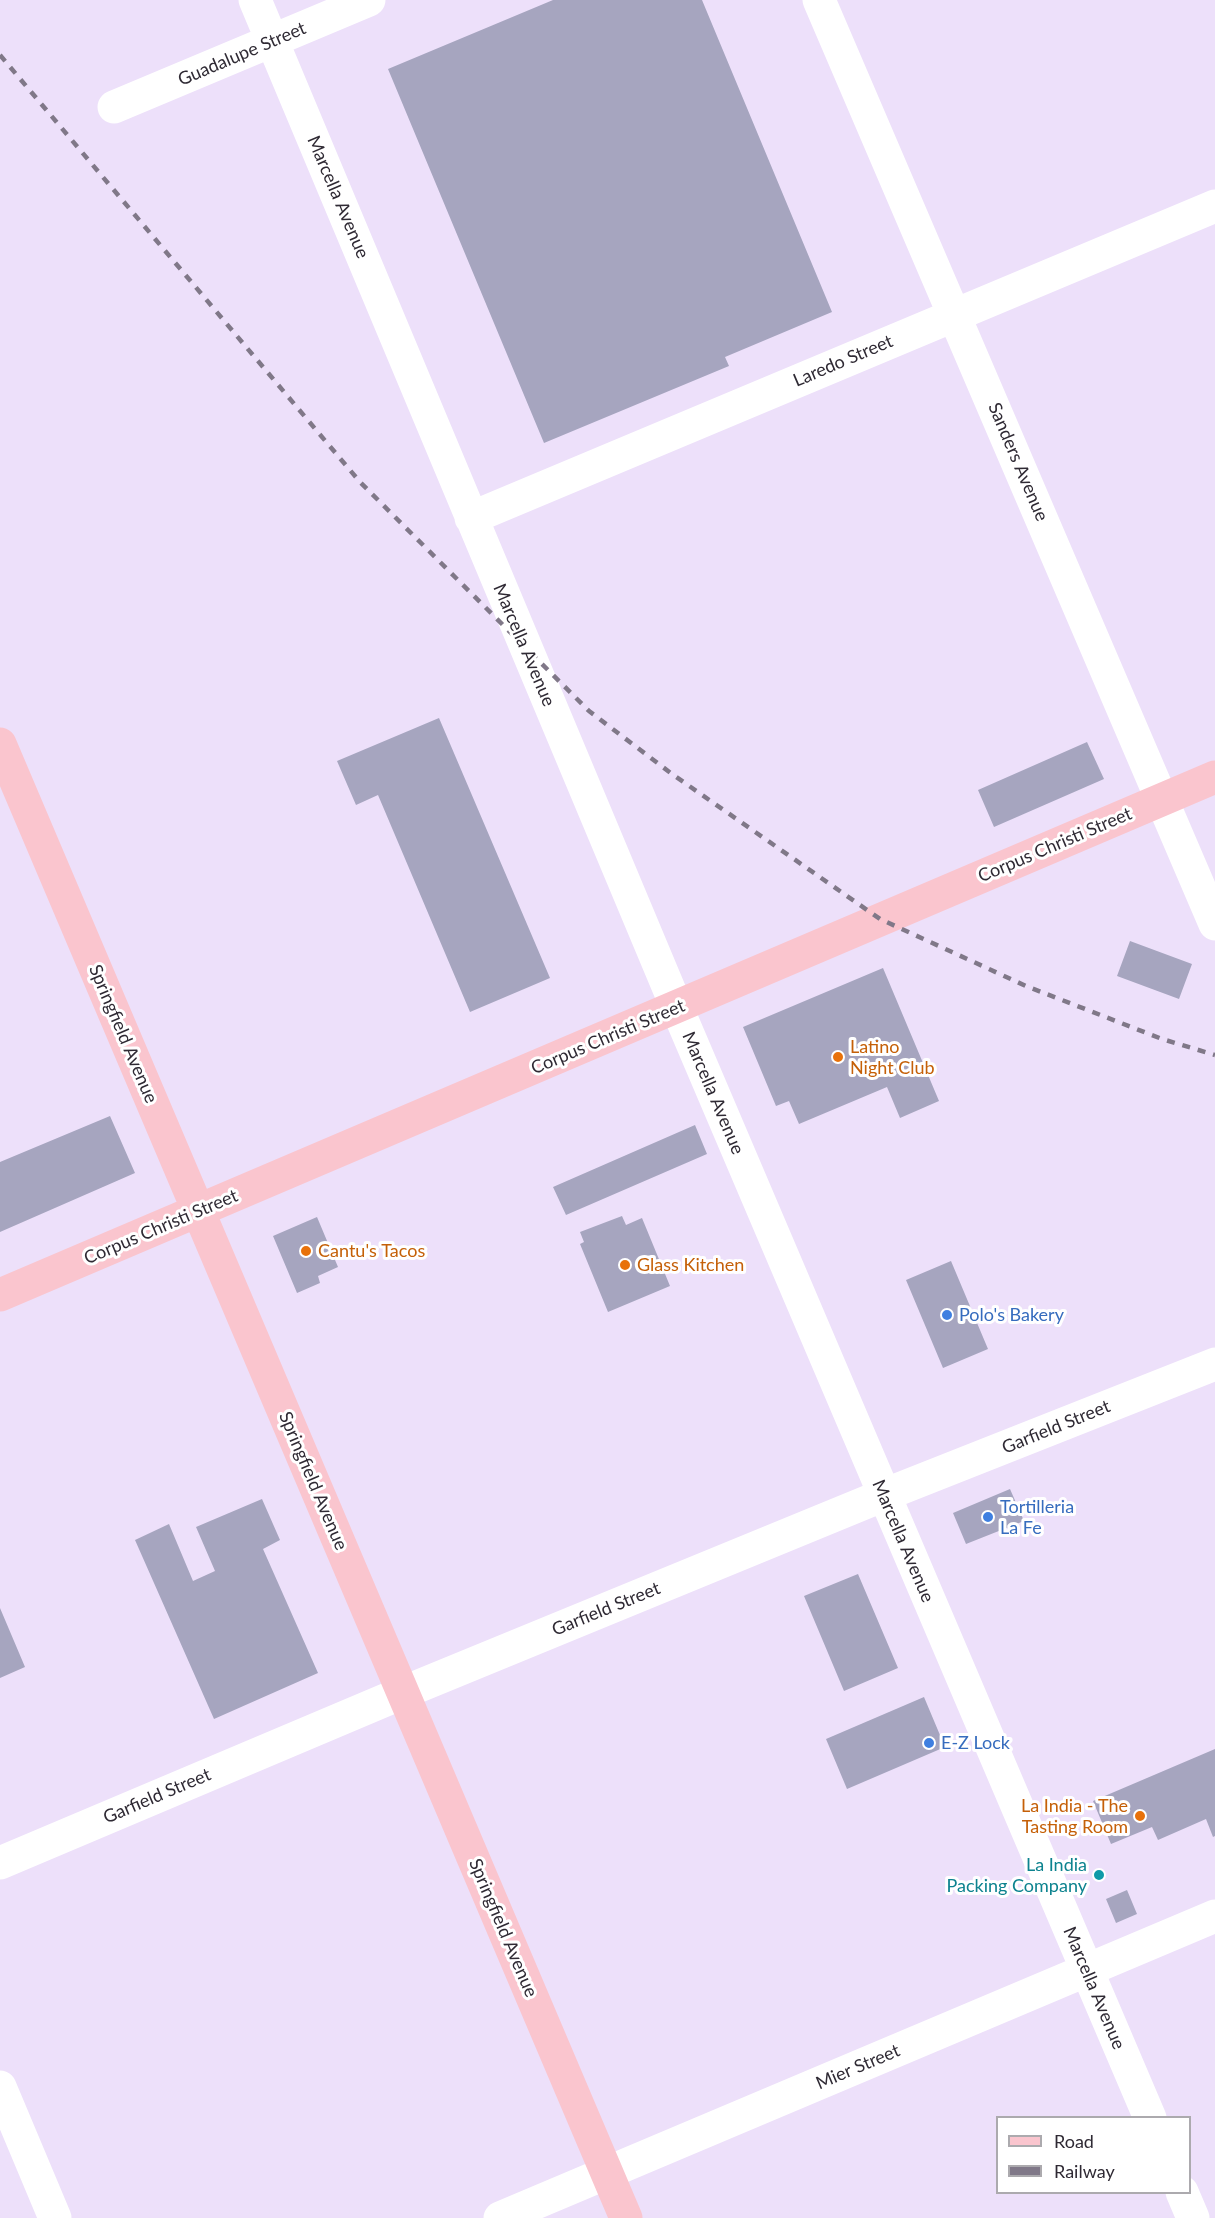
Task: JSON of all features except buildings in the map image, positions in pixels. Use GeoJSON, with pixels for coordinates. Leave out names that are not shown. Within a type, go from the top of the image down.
{"type":"FeatureCollection","features":[{"type":"Feature","properties":{"kind":"main road","name":"Springfield Avenue"},"geometry":{"type":"LineString","coordinates":[[0,744],[626,2218]]}},
{"type":"Feature","properties":{"kind":"main road","name":"Corpus Christi Street"},"geometry":{"type":"LineString","coordinates":[[0,1295],[1215,777]]}},
{"type":"Feature","properties":{"kind":"street","name":"Marcella Avenue"},"geometry":{"type":"LineString","coordinates":[[255,0],[677,1008],[1148,2116]]}},
{"type":"Feature","properties":{"kind":"street","name":"Guadalupe Street"},"geometry":{"type":"LineString","coordinates":[[114,107],[369,0]]}},
{"type":"Feature","properties":{"kind":"street","name":"Sanders Avenue"},"geometry":{"type":"LineString","coordinates":[[819,0],[1215,924]]}},
{"type":"Feature","properties":{"kind":"street","name":"Laredo Street"},"geometry":{"type":"LineString","coordinates":[[471,518],[1215,206]]}},
{"type":"Feature","properties":{"kind":"street","name":"Garfield Street"},"geometry":{"type":"LineString","coordinates":[[0,1863],[402,1693],[884,1495],[1215,1364]]}},
{"type":"Feature","properties":{"kind":"street","name":"Mier Street"},"geometry":{"type":"LineString","coordinates":[[500,2218],[1215,1916]]}},
{"type":"Feature","properties":{"kind":"street"},"geometry":{"type":"LineString","coordinates":[[0,2087],[56,2218]]}},
{"type":"Feature","properties":{"kind":"street"},"geometry":{"type":"LineString","coordinates":[[1182,2194],[1193,2218]]}},
{"type":"Feature","properties":{"kind":"railway"},"geometry":{"type":"LineString","coordinates":[[0,55],[360,482],[589,711],[672,774],[880,919],[1026,986],[1162,1039],[1215,1055]]}},
{"type":"Feature","properties":{"kind":"place","name":"Latino Night Club"},"geometry":{"type":"Point","coordinates":[838,1057]}},
{"type":"Feature","properties":{"kind":"place","name":"Cantu's Tacos"},"geometry":{"type":"Point","coordinates":[306,1251]}},
{"type":"Feature","properties":{"kind":"place","name":"Glass Kitchen"},"geometry":{"type":"Point","coordinates":[625,1265]}},
{"type":"Feature","properties":{"kind":"place","name":"Polo's Bakery"},"geometry":{"type":"Point","coordinates":[947,1315]}},
{"type":"Feature","properties":{"kind":"place","name":"Tortilleria La Fe"},"geometry":{"type":"Point","coordinates":[988,1517]}},
{"type":"Feature","properties":{"kind":"place","name":"E-Z Lock"},"geometry":{"type":"Point","coordinates":[929,1743]}},
{"type":"Feature","properties":{"kind":"place","name":"La India - The Tasting Room"},"geometry":{"type":"Point","coordinates":[1140,1816]}},
{"type":"Feature","properties":{"kind":"place","name":"La India Packing Company"},"geometry":{"type":"Point","coordinates":[1099,1875]}}]}
